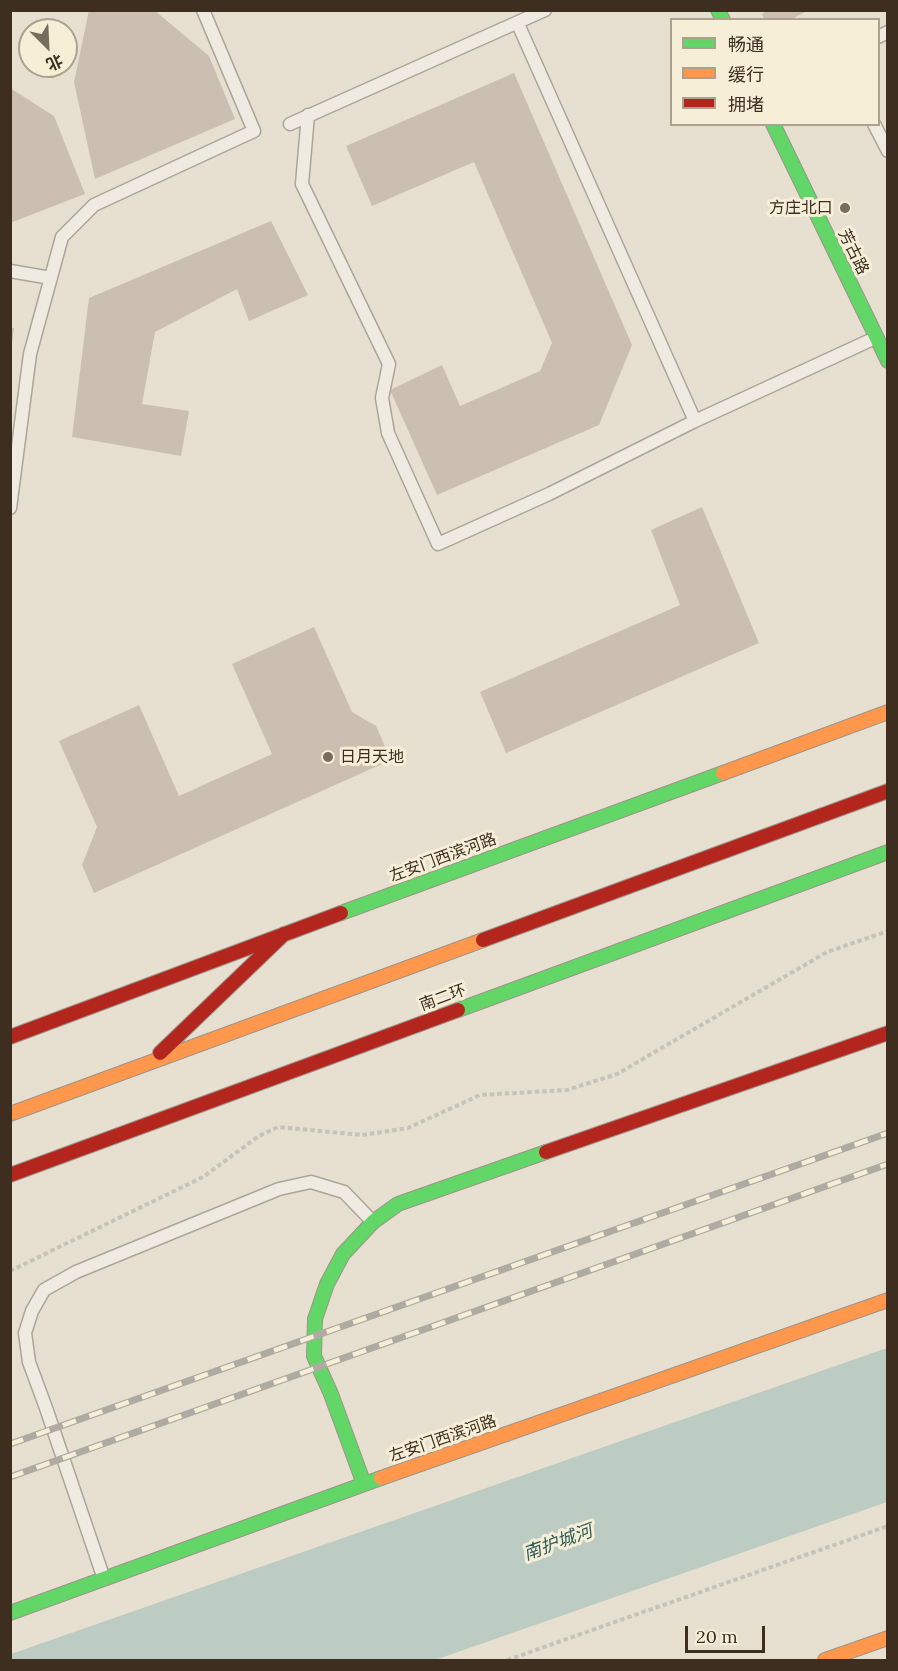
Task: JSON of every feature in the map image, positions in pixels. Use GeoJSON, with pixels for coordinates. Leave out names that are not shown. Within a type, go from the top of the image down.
{"type":"FeatureCollection","features":[{"type":"Feature","properties":{"kind":"main road","name":"芳古路"},"geometry":{"type":"LineString","coordinates":[[774,126],[882,336],[888,361]]}},
{"type":"Feature","properties":{"kind":"main road","name":"左安门西滨河路"},"geometry":{"type":"LineString","coordinates":[[10,1037],[888,712]]}},
{"type":"Feature","properties":{"kind":"main road"},"geometry":{"type":"LineString","coordinates":[[10,1114],[888,791]]}},
{"type":"Feature","properties":{"kind":"main road","name":"南二环"},"geometry":{"type":"LineString","coordinates":[[10,1175],[888,852]]}},
{"type":"Feature","properties":{"kind":"main road"},"geometry":{"type":"LineString","coordinates":[[150,1062],[284,934]]}},
{"type":"Feature","properties":{"kind":"main road"},"geometry":{"type":"LineString","coordinates":[[364,1484],[331,1394],[314,1356],[315,1319],[327,1284],[343,1254],[373,1222],[398,1204],[447,1186],[888,1033]]}},
{"type":"Feature","properties":{"kind":"main road","name":"左安门西滨河路"},"geometry":{"type":"LineString","coordinates":[[10,1613],[364,1484],[888,1300]]}},
{"type":"Feature","properties":{"kind":"main road"},"geometry":{"type":"LineString","coordinates":[[825,1660],[888,1638]]}},
{"type":"Feature","properties":{"kind":"lane"},"geometry":{"type":"LineString","coordinates":[[10,508],[30,354],[62,237],[94,205],[254,131],[203,10]]}},
{"type":"Feature","properties":{"kind":"lane"},"geometry":{"type":"LineString","coordinates":[[290,124],[545,10]]}},
{"type":"Feature","properties":{"kind":"lane"},"geometry":{"type":"LineString","coordinates":[[518,24],[695,421]]}},
{"type":"Feature","properties":{"kind":"lane"},"geometry":{"type":"LineString","coordinates":[[308,116],[302,184],[389,364],[382,398],[388,433],[438,544],[549,494],[695,421],[882,336]]}},
{"type":"Feature","properties":{"kind":"lane"},"geometry":{"type":"LineString","coordinates":[[875,126],[888,151]]}},
{"type":"Feature","properties":{"kind":"lane"},"geometry":{"type":"LineString","coordinates":[[10,271],[51,278]]}},
{"type":"Feature","properties":{"kind":"lane"},"geometry":{"type":"LineString","coordinates":[[104,1578],[29,1362],[25,1333],[32,1311],[44,1290],[76,1272],[279,1189],[310,1182],[344,1192],[373,1222]]}},
{"type":"Feature","properties":{"kind":"path"},"geometry":{"type":"LineString","coordinates":[[10,1271],[203,1177],[259,1136],[278,1127],[362,1135],[408,1128],[480,1095],[567,1090],[617,1074],[827,952],[888,931]]}},
{"type":"Feature","properties":{"kind":"path"},"geometry":{"type":"LineString","coordinates":[[507,1660],[888,1526]]}},
{"type":"Feature","properties":{"kind":"water","name":"南护城河"},"geometry":{"type":"Polygon","coordinates":[[[887,1348],[887,1502],[435,1660],[11,1660],[11,1654],[887,1348]]]}},
{"type":"Feature","properties":{"kind":"building"},"geometry":{"type":"Polygon","coordinates":[[[89,10],[154,10],[209,56],[235,119],[95,179],[74,82],[75,78],[78,78],[78,63],[89,10]]]}},
{"type":"Feature","properties":{"kind":"building"},"geometry":{"type":"Polygon","coordinates":[[[768,10],[809,10],[794,18],[763,18],[762,14],[768,10]]]}},
{"type":"Feature","properties":{"kind":"building"},"geometry":{"type":"Polygon","coordinates":[[[514,73],[632,345],[599,425],[437,495],[390,390],[442,365],[460,406],[540,371],[552,343],[474,162],[372,206],[346,146],[514,73]]]}},
{"type":"Feature","properties":{"kind":"building"},"geometry":{"type":"Polygon","coordinates":[[[10,88],[54,116],[85,194],[10,223],[10,88]]]}},
{"type":"Feature","properties":{"kind":"building"},"geometry":{"type":"Polygon","coordinates":[[[271,221],[308,295],[249,321],[237,289],[155,332],[142,404],[189,411],[181,456],[72,437],[89,298],[271,221]]]}},
{"type":"Feature","properties":{"kind":"building"},"geometry":{"type":"Polygon","coordinates":[[[10,328],[14,328],[12,343],[10,343],[10,328]]]}},
{"type":"Feature","properties":{"kind":"building"},"geometry":{"type":"Polygon","coordinates":[[[702,507],[759,643],[506,753],[480,692],[680,605],[651,530],[702,507]]]}},
{"type":"Feature","properties":{"kind":"building","name":"日月天地"},"geometry":{"type":"Polygon","coordinates":[[[314,627],[352,712],[376,726],[391,760],[94,893],[82,865],[97,827],[59,741],[139,705],[179,796],[272,754],[232,664],[314,627]]]}},
{"type":"Feature","properties":{"kind":"railway"},"geometry":{"type":"LineString","coordinates":[[10,1444],[888,1133]]}},
{"type":"Feature","properties":{"kind":"railway"},"geometry":{"type":"LineString","coordinates":[[10,1477],[888,1164]]}},
{"type":"Feature","properties":{"kind":"traffic: fast"},"geometry":{"type":"LineString","coordinates":[[718,10],[722,18]]}},
{"type":"Feature","properties":{"kind":"traffic: fast"},"geometry":{"type":"LineString","coordinates":[[774,126],[888,361]]}},
{"type":"Feature","properties":{"kind":"traffic: fast"},"geometry":{"type":"LineString","coordinates":[[341,913],[723,773]]}},
{"type":"Feature","properties":{"kind":"traffic: fast"},"geometry":{"type":"LineString","coordinates":[[458,1010],[888,852]]}},
{"type":"Feature","properties":{"kind":"traffic: fast"},"geometry":{"type":"LineString","coordinates":[[364,1484],[331,1394],[314,1356],[315,1319],[327,1284],[343,1254],[373,1222],[398,1204],[546,1152]]}},
{"type":"Feature","properties":{"kind":"traffic: fast"},"geometry":{"type":"LineString","coordinates":[[10,1613],[381,1478]]}},
{"type":"Feature","properties":{"kind":"traffic: slow"},"geometry":{"type":"LineString","coordinates":[[723,773],[888,712]]}},
{"type":"Feature","properties":{"kind":"traffic: slow"},"geometry":{"type":"LineString","coordinates":[[10,1114],[483,940]]}},
{"type":"Feature","properties":{"kind":"traffic: slow"},"geometry":{"type":"LineString","coordinates":[[381,1478],[888,1300]]}},
{"type":"Feature","properties":{"kind":"traffic: slow"},"geometry":{"type":"LineString","coordinates":[[825,1660],[888,1638]]}},
{"type":"Feature","properties":{"kind":"traffic: jam"},"geometry":{"type":"LineString","coordinates":[[483,940],[888,791]]}},
{"type":"Feature","properties":{"kind":"traffic: jam"},"geometry":{"type":"LineString","coordinates":[[10,1037],[341,913]]}},
{"type":"Feature","properties":{"kind":"traffic: jam"},"geometry":{"type":"LineString","coordinates":[[160,1053],[284,934]]}},
{"type":"Feature","properties":{"kind":"traffic: jam"},"geometry":{"type":"LineString","coordinates":[[10,1175],[458,1010]]}},
{"type":"Feature","properties":{"kind":"traffic: jam"},"geometry":{"type":"LineString","coordinates":[[546,1152],[888,1033]]}},
{"type":"Feature","properties":{"kind":"place","name":"方庄北口"},"geometry":{"type":"Point","coordinates":[845,208]}},
{"type":"Feature","properties":{"kind":"place","name":"日月天地"},"geometry":{"type":"Point","coordinates":[328,757]}}]}
